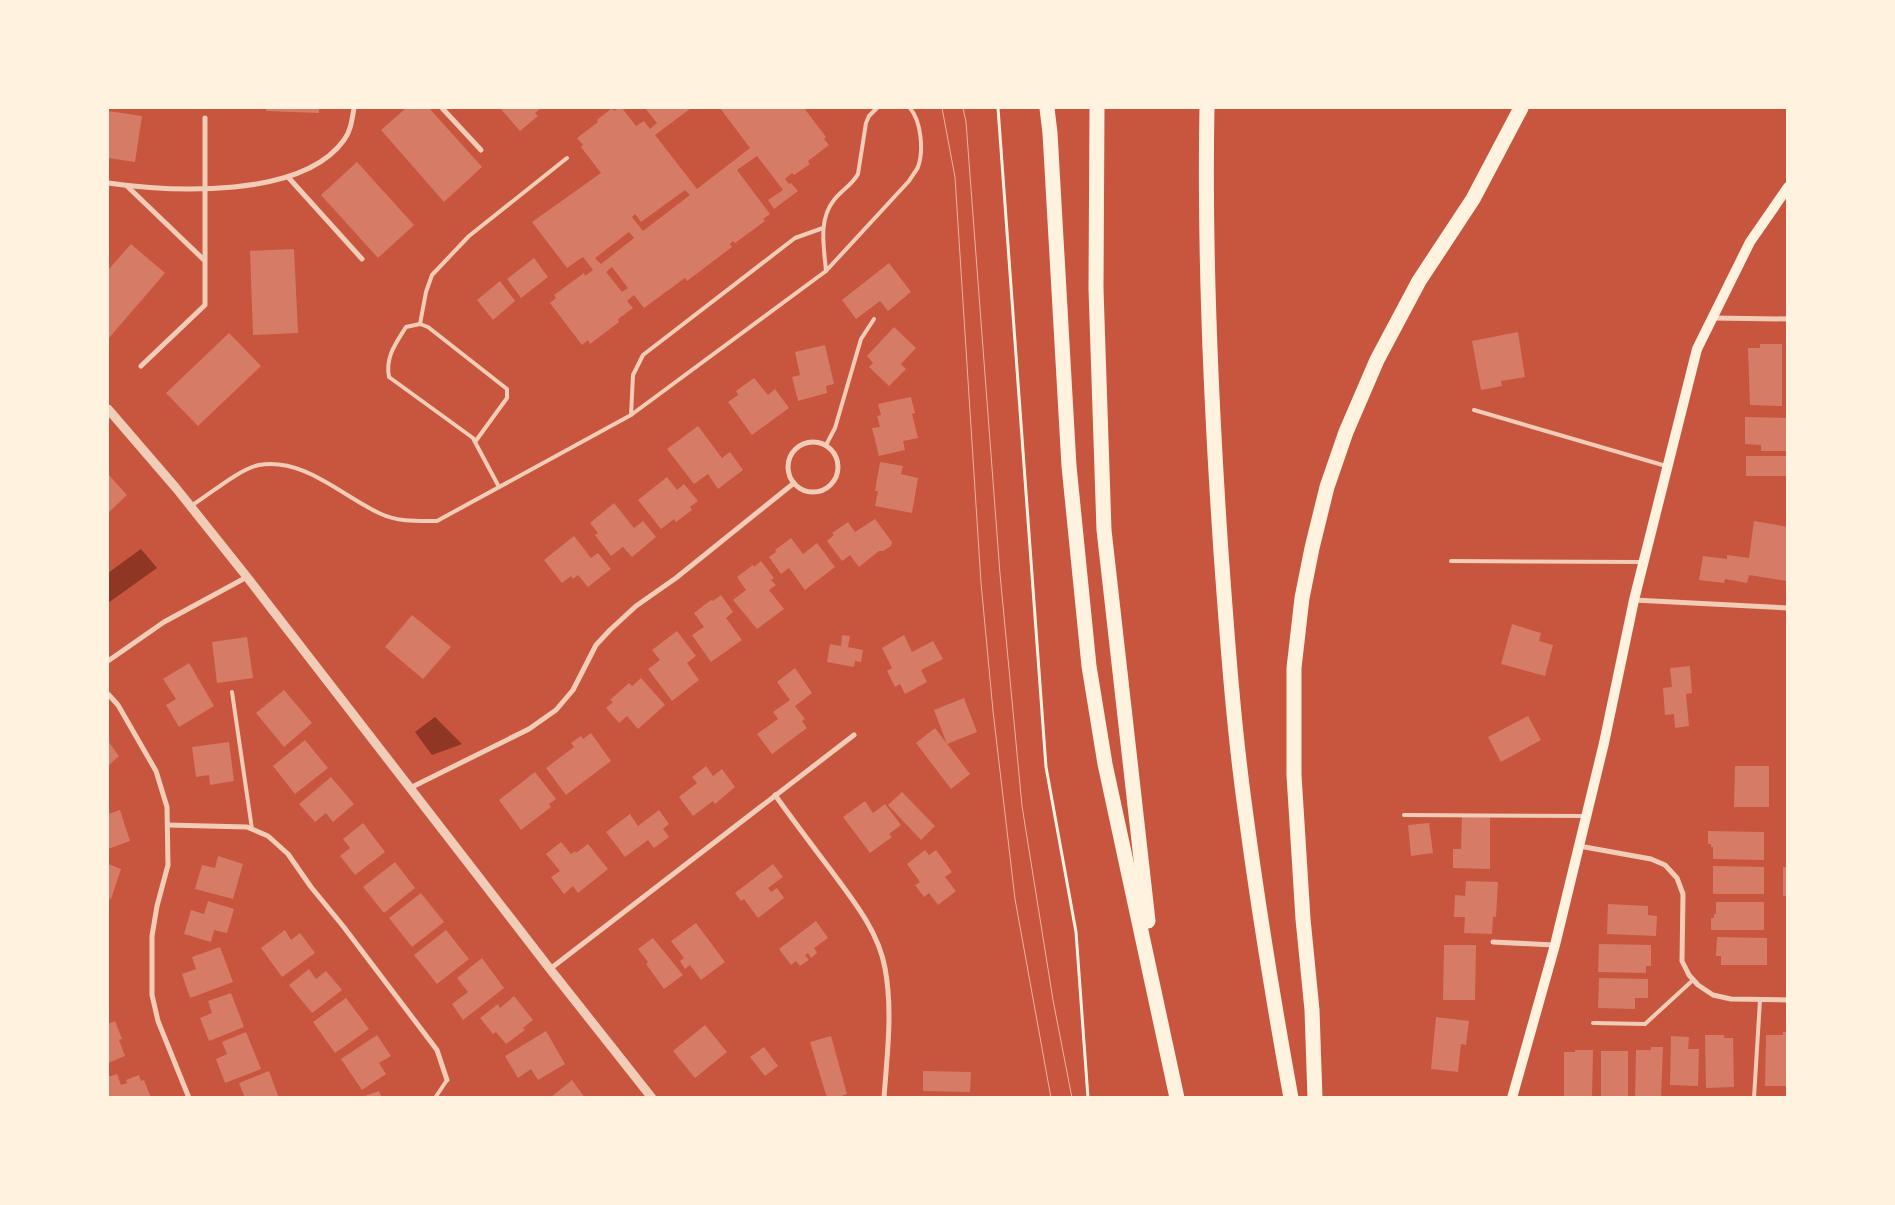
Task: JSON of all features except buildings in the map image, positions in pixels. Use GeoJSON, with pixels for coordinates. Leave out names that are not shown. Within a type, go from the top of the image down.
{"type":"FeatureCollection","features":[{"type":"Feature","properties":{"kind":"highway"},"geometry":{"type":"LineString","coordinates":[[1047,108],[1051,143],[1069,466],[1089,666],[1105,764],[1177,1098]]}},
{"type":"Feature","properties":{"kind":"highway"},"geometry":{"type":"LineString","coordinates":[[1097,108],[1096,289],[1104,530],[1158,1003]]}},
{"type":"Feature","properties":{"kind":"highway"},"geometry":{"type":"LineString","coordinates":[[1207,108],[1205,205],[1212,410],[1226,619],[1244,799],[1273,1000],[1291,1098]]}},
{"type":"Feature","properties":{"kind":"highway"},"geometry":{"type":"LineString","coordinates":[[1315,1098],[1312,1010],[1303,919],[1294,775],[1294,668],[1300,615],[1312,548],[1327,487],[1346,432],[1377,360],[1419,281],[1473,198],[1521,108]]}},
{"type":"Feature","properties":{"kind":"main road"},"geometry":{"type":"LineString","coordinates":[[1512,1098],[1555,945],[1604,743],[1634,600],[1698,349],[1750,242],[1788,187]]}},
{"type":"Feature","properties":{"kind":"street"},"geometry":{"type":"LineString","coordinates":[[108,183],[148,188],[204,188],[247,186],[288,177],[316,164],[339,146],[348,134],[354,108]]}},
{"type":"Feature","properties":{"kind":"street"},"geometry":{"type":"LineString","coordinates":[[442,108],[481,150]]}},
{"type":"Feature","properties":{"kind":"street"},"geometry":{"type":"LineString","coordinates":[[140,366],[205,305],[205,118]]}},
{"type":"Feature","properties":{"kind":"street"},"geometry":{"type":"LineString","coordinates":[[288,177],[362,260]]}},
{"type":"Feature","properties":{"kind":"street"},"geometry":{"type":"LineString","coordinates":[[127,186],[204,260]]}},
{"type":"Feature","properties":{"kind":"street"},"geometry":{"type":"LineString","coordinates":[[1712,318],[1788,318]]}},
{"type":"Feature","properties":{"kind":"street"},"geometry":{"type":"LineString","coordinates":[[108,409],[191,506],[652,1098]]}},
{"type":"Feature","properties":{"kind":"street"},"geometry":{"type":"LineString","coordinates":[[816,442],[826,445],[833,451],[838,460],[839,470],[836,480],[829,487],[820,492],[811,492],[801,490],[794,483],[789,474],[788,464],[791,455],[797,448],[806,443],[816,442]]}},
{"type":"Feature","properties":{"kind":"street"},"geometry":{"type":"LineString","coordinates":[[410,788],[529,729],[556,710],[573,690],[596,645],[610,630],[636,606],[676,578],[794,483]]}},
{"type":"Feature","properties":{"kind":"street"},"geometry":{"type":"LineString","coordinates":[[108,661],[164,622],[247,577]]}},
{"type":"Feature","properties":{"kind":"street"},"geometry":{"type":"LineString","coordinates":[[1634,600],[1788,608]]}},
{"type":"Feature","properties":{"kind":"street"},"geometry":{"type":"LineString","coordinates":[[108,694],[118,705],[156,771],[167,807],[168,865],[157,906],[152,936],[152,995],[158,1021],[189,1098]]}},
{"type":"Feature","properties":{"kind":"street"},"geometry":{"type":"LineString","coordinates":[[550,969],[854,735]]}},
{"type":"Feature","properties":{"kind":"street"},"geometry":{"type":"LineString","coordinates":[[775,795],[854,902],[868,924],[879,947],[885,966],[888,988],[889,1026],[884,1098]]}},
{"type":"Feature","properties":{"kind":"street"},"geometry":{"type":"LineString","coordinates":[[168,825],[247,827],[268,836],[288,854],[311,887],[437,1050],[447,1080]]}},
{"type":"Feature","properties":{"kind":"street"},"geometry":{"type":"LineString","coordinates":[[1578,846],[1651,859],[1666,865],[1677,878],[1683,894],[1682,961],[1698,985],[1713,995],[1731,999],[1788,1000]]}},
{"type":"Feature","properties":{"kind":"street"},"geometry":{"type":"LineString","coordinates":[[1493,942],[1555,945]]}},
{"type":"Feature","properties":{"kind":"lane"},"geometry":{"type":"LineString","coordinates":[[826,271],[823,228],[828,211],[834,200],[854,181],[858,174],[866,123],[869,116],[877,108]]}},
{"type":"Feature","properties":{"kind":"lane"},"geometry":{"type":"LineString","coordinates":[[191,506],[245,470],[258,465],[275,464],[305,472],[382,514],[413,521],[437,521],[632,415],[826,271],[909,180],[918,167],[921,153],[918,126],[915,114],[910,108]]}},
{"type":"Feature","properties":{"kind":"lane"},"geometry":{"type":"LineString","coordinates":[[420,324],[426,292],[432,274],[470,236],[567,158]]}},
{"type":"Feature","properties":{"kind":"lane"},"geometry":{"type":"LineString","coordinates":[[632,415],[633,375],[644,355],[794,238],[823,228]]}},
{"type":"Feature","properties":{"kind":"lane"},"geometry":{"type":"LineString","coordinates":[[826,445],[835,428],[861,339],[874,319]]}},
{"type":"Feature","properties":{"kind":"lane"},"geometry":{"type":"LineString","coordinates":[[475,442],[507,398],[506,389],[428,327],[420,324],[406,327],[392,348],[387,366],[389,376],[473,438],[475,442],[499,487]]}},
{"type":"Feature","properties":{"kind":"lane"},"geometry":{"type":"LineString","coordinates":[[1474,410],[1667,466]]}},
{"type":"Feature","properties":{"kind":"lane"},"geometry":{"type":"LineString","coordinates":[[1451,561],[1644,562]]}},
{"type":"Feature","properties":{"kind":"lane"},"geometry":{"type":"LineString","coordinates":[[232,692],[252,829]]}},
{"type":"Feature","properties":{"kind":"lane"},"geometry":{"type":"LineString","coordinates":[[1404,815],[1586,816]]}},
{"type":"Feature","properties":{"kind":"lane"},"geometry":{"type":"LineString","coordinates":[[1593,1023],[1644,1024],[1693,980]]}},
{"type":"Feature","properties":{"kind":"lane"},"geometry":{"type":"LineString","coordinates":[[1754,1098],[1760,1000]]}},
{"type":"Feature","properties":{"kind":"lane"},"geometry":{"type":"LineString","coordinates":[[435,1098],[447,1080]]}},
{"type":"Feature","properties":{"kind":"path"},"geometry":{"type":"LineString","coordinates":[[998,108],[1046,767],[1076,932],[1088,1098]]}},
{"type":"Feature","properties":{"kind":"shaded area"},"geometry":{"type":"Polygon","coordinates":[[[141,549],[157,568],[108,603],[108,573],[141,549]]]}},
{"type":"Feature","properties":{"kind":"shaded area"},"geometry":{"type":"Polygon","coordinates":[[[435,717],[462,744],[432,755],[415,732],[435,717]]]}},
{"type":"Feature","properties":{"kind":"tram line"},"geometry":{"type":"LineString","coordinates":[[942,108],[955,177],[981,583],[993,711],[1015,899],[1051,1098]]}},
{"type":"Feature","properties":{"kind":"tram line"},"geometry":{"type":"LineString","coordinates":[[963,108],[966,122],[1000,574],[1022,806],[1053,1000],[1072,1098]]}}]}
